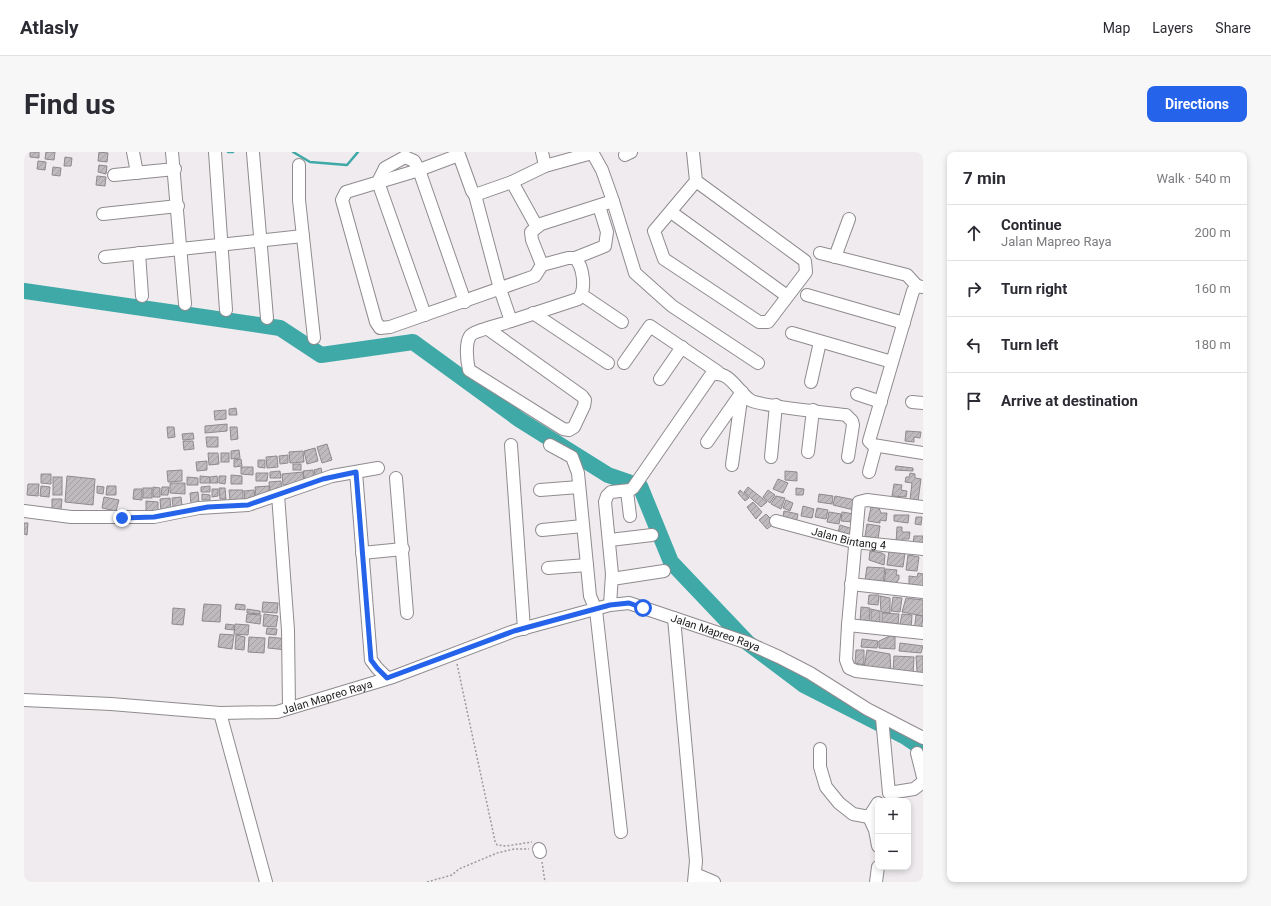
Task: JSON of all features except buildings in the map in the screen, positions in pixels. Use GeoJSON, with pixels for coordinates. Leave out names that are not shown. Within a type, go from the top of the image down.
{"type":"FeatureCollection","features":[{"type":"Feature","properties":{"kind":"street"},"geometry":{"type":"LineString","coordinates":[[133,152],[137,173]]}},
{"type":"Feature","properties":{"kind":"street"},"geometry":{"type":"LineString","coordinates":[[172,152],[175,169],[185,304]]}},
{"type":"Feature","properties":{"kind":"street"},"geometry":{"type":"LineString","coordinates":[[215,152],[226,310]]}},
{"type":"Feature","properties":{"kind":"street"},"geometry":{"type":"LineString","coordinates":[[542,152],[546,166]]}},
{"type":"Feature","properties":{"kind":"street"},"geometry":{"type":"LineString","coordinates":[[693,152],[696,181],[654,231],[664,259],[759,322],[768,322],[806,272],[805,261],[696,181]]}},
{"type":"Feature","properties":{"kind":"street"},"geometry":{"type":"LineString","coordinates":[[253,153],[267,318]]}},
{"type":"Feature","properties":{"kind":"street"},"geometry":{"type":"LineString","coordinates":[[475,195],[512,182],[546,166],[592,153],[602,170],[635,274],[672,306],[758,363]]}},
{"type":"Feature","properties":{"kind":"street"},"geometry":{"type":"LineString","coordinates":[[510,321],[500,289],[475,195],[472,191],[463,154],[419,170],[346,192],[342,200],[376,322],[380,328],[390,327],[465,302],[500,289],[535,276],[542,265],[568,258],[575,258],[605,246],[607,232],[599,206]]}},
{"type":"Feature","properties":{"kind":"street"},"geometry":{"type":"LineString","coordinates":[[425,315],[378,182],[385,168],[405,157],[414,161],[419,170],[465,302]]}},
{"type":"Feature","properties":{"kind":"street"},"geometry":{"type":"LineString","coordinates":[[299,165],[299,200],[314,338]]}},
{"type":"Feature","properties":{"kind":"street"},"geometry":{"type":"LineString","coordinates":[[114,175],[175,169]]}},
{"type":"Feature","properties":{"kind":"street"},"geometry":{"type":"LineString","coordinates":[[512,182],[537,227]]}},
{"type":"Feature","properties":{"kind":"street"},"geometry":{"type":"LineString","coordinates":[[542,265],[532,240],[532,232],[537,227],[541,224],[613,201]]}},
{"type":"Feature","properties":{"kind":"street"},"geometry":{"type":"LineString","coordinates":[[103,214],[178,206]]}},
{"type":"Feature","properties":{"kind":"street"},"geometry":{"type":"LineString","coordinates":[[670,212],[787,296]]}},
{"type":"Feature","properties":{"kind":"street"},"geometry":{"type":"LineString","coordinates":[[835,257],[849,218]]}},
{"type":"Feature","properties":{"kind":"street"},"geometry":{"type":"LineString","coordinates":[[105,257],[303,236]]}},
{"type":"Feature","properties":{"kind":"street"},"geometry":{"type":"LineString","coordinates":[[139,253],[142,296]]}},
{"type":"Feature","properties":{"kind":"street"},"geometry":{"type":"LineString","coordinates":[[820,253],[907,275],[920,287]]}},
{"type":"Feature","properties":{"kind":"street"},"geometry":{"type":"LineString","coordinates":[[488,329],[582,396],[585,400],[584,406],[574,427],[569,430],[563,429],[469,370],[467,354],[471,334],[578,299],[582,295],[583,288],[579,262],[575,258]]}},
{"type":"Feature","properties":{"kind":"street"},"geometry":{"type":"LineString","coordinates":[[920,287],[914,288],[869,441],[876,446],[923,453]]}},
{"type":"Feature","properties":{"kind":"street"},"geometry":{"type":"LineString","coordinates":[[582,295],[622,322]]}},
{"type":"Feature","properties":{"kind":"street"},"geometry":{"type":"LineString","coordinates":[[807,295],[904,322]]}},
{"type":"Feature","properties":{"kind":"street"},"geometry":{"type":"LineString","coordinates":[[533,313],[608,363]]}},
{"type":"Feature","properties":{"kind":"street"},"geometry":{"type":"LineString","coordinates":[[624,363],[650,326],[718,372],[726,375],[750,400],[846,415],[850,418],[853,425],[848,456]]}},
{"type":"Feature","properties":{"kind":"street"},"geometry":{"type":"LineString","coordinates":[[792,333],[892,362]]}},
{"type":"Feature","properties":{"kind":"street"},"geometry":{"type":"LineString","coordinates":[[811,382],[820,342]]}},
{"type":"Feature","properties":{"kind":"street"},"geometry":{"type":"LineString","coordinates":[[660,379],[682,348]]}},
{"type":"Feature","properties":{"kind":"street"},"geometry":{"type":"LineString","coordinates":[[610,605],[612,580],[610,540],[605,502],[607,496],[611,492],[627,491],[634,488],[711,375],[718,372]]}},
{"type":"Feature","properties":{"kind":"street"},"geometry":{"type":"LineString","coordinates":[[707,442],[742,392]]}},
{"type":"Feature","properties":{"kind":"street"},"geometry":{"type":"LineString","coordinates":[[732,464],[742,392]]}},
{"type":"Feature","properties":{"kind":"street"},"geometry":{"type":"LineString","coordinates":[[857,394],[881,402]]}},
{"type":"Feature","properties":{"kind":"street"},"geometry":{"type":"LineString","coordinates":[[771,457],[776,405]]}},
{"type":"Feature","properties":{"kind":"street"},"geometry":{"type":"LineString","coordinates":[[808,452],[813,410]]}},
{"type":"Feature","properties":{"kind":"street"},"geometry":{"type":"LineString","coordinates":[[716,430],[735,442]]}},
{"type":"Feature","properties":{"kind":"street"},"geometry":{"type":"LineString","coordinates":[[511,444],[524,629]]}},
{"type":"Feature","properties":{"kind":"street"},"geometry":{"type":"LineString","coordinates":[[550,444],[572,457],[578,473],[590,596],[596,610],[621,832]]}},
{"type":"Feature","properties":{"kind":"street"},"geometry":{"type":"LineString","coordinates":[[869,472],[876,446]]}},
{"type":"Feature","properties":{"kind":"street"},"geometry":{"type":"LineString","coordinates":[[24,511],[70,517],[154,517],[208,507],[248,505],[332,476],[378,468]]}},
{"type":"Feature","properties":{"kind":"street"},"geometry":{"type":"LineString","coordinates":[[356,472],[371,660],[387,678]]}},
{"type":"Feature","properties":{"kind":"street"},"geometry":{"type":"LineString","coordinates":[[396,478],[403,549],[407,613]]}},
{"type":"Feature","properties":{"kind":"street"},"geometry":{"type":"LineString","coordinates":[[540,490],[579,487]]}},
{"type":"Feature","properties":{"kind":"street"},"geometry":{"type":"LineString","coordinates":[[627,491],[630,516]]}},
{"type":"Feature","properties":{"kind":"street"},"geometry":{"type":"LineString","coordinates":[[278,495],[288,630],[289,708]]}},
{"type":"Feature","properties":{"kind":"street"},"geometry":{"type":"LineString","coordinates":[[923,507],[868,500],[861,500],[857,506],[846,660],[849,668],[856,671],[923,679]]}},
{"type":"Feature","properties":{"kind":"street","name":"Jalan Bintang 4"},"geometry":{"type":"LineString","coordinates":[[776,521],[854,542],[923,549]]}},
{"type":"Feature","properties":{"kind":"street"},"geometry":{"type":"LineString","coordinates":[[542,530],[583,526]]}},
{"type":"Feature","properties":{"kind":"street"},"geometry":{"type":"LineString","coordinates":[[610,540],[652,535]]}},
{"type":"Feature","properties":{"kind":"street"},"geometry":{"type":"LineString","coordinates":[[362,553],[403,549]]}},
{"type":"Feature","properties":{"kind":"street"},"geometry":{"type":"LineString","coordinates":[[548,568],[587,565]]}},
{"type":"Feature","properties":{"kind":"street"},"geometry":{"type":"LineString","coordinates":[[612,580],[664,571]]}},
{"type":"Feature","properties":{"kind":"street"},"geometry":{"type":"LineString","coordinates":[[851,584],[923,592]]}},
{"type":"Feature","properties":{"kind":"street","name":"Jalan Mapreo Raya"},"geometry":{"type":"LineString","coordinates":[[24,700],[111,704],[220,713],[267,713],[289,708],[387,678],[454,652],[524,629],[610,605],[629,603],[748,643],[779,657],[810,673],[882,718],[923,738]]}},
{"type":"Feature","properties":{"kind":"street"},"geometry":{"type":"LineString","coordinates":[[674,618],[696,861],[694,878],[714,882]]}},
{"type":"Feature","properties":{"kind":"street"},"geometry":{"type":"LineString","coordinates":[[848,625],[923,633]]}},
{"type":"Feature","properties":{"kind":"street"},"geometry":{"type":"LineString","coordinates":[[220,713],[266,882]]}},
{"type":"Feature","properties":{"kind":"street"},"geometry":{"type":"LineString","coordinates":[[882,718],[890,793]]}},
{"type":"Feature","properties":{"kind":"street"},"geometry":{"type":"LineString","coordinates":[[820,749],[820,767],[826,787],[838,803],[854,814],[869,817]]}},
{"type":"Feature","properties":{"kind":"street"},"geometry":{"type":"LineString","coordinates":[[917,753],[923,777]]}},
{"type":"Feature","properties":{"kind":"street"},"geometry":{"type":"LineString","coordinates":[[881,798],[890,793],[914,788],[923,782]]}},
{"type":"Feature","properties":{"kind":"street"},"geometry":{"type":"LineString","coordinates":[[869,817],[875,808]]}},
{"type":"Feature","properties":{"kind":"street"},"geometry":{"type":"LineString","coordinates":[[869,817],[876,834]]}},
{"type":"Feature","properties":{"kind":"street"},"geometry":{"type":"LineString","coordinates":[[876,882],[878,870]]}},
{"type":"Feature","properties":{"kind":"path"},"geometry":{"type":"LineString","coordinates":[[454,652],[495,841],[497,845],[503,846],[538,848]]}},
{"type":"Feature","properties":{"kind":"path"},"geometry":{"type":"LineString","coordinates":[[427,882],[452,875],[458,869],[497,853],[538,848]]}},
{"type":"Feature","properties":{"kind":"path"},"geometry":{"type":"LineString","coordinates":[[538,848],[545,882]]}},
{"type":"Feature","properties":{"kind":"waterway"},"geometry":{"type":"LineString","coordinates":[[228,152],[233,152]]}},
{"type":"Feature","properties":{"kind":"waterway"},"geometry":{"type":"LineString","coordinates":[[293,152],[310,162],[347,165],[358,152]]}},
{"type":"Feature","properties":{"kind":"waterway"},"geometry":{"type":"LineString","coordinates":[[24,291],[280,328],[321,355],[413,342],[520,420],[608,475],[640,486],[671,562],[748,643],[804,685],[904,736],[923,749]]}},
{"type":"Feature","properties":{"kind":"route"},"geometry":{"type":"LineString","coordinates":[[122,518],[154,517],[199,508],[248,505],[332,476],[356,472],[371,660],[387,678],[514,631],[552,622],[610,605],[629,603],[643,608]]}}]}
